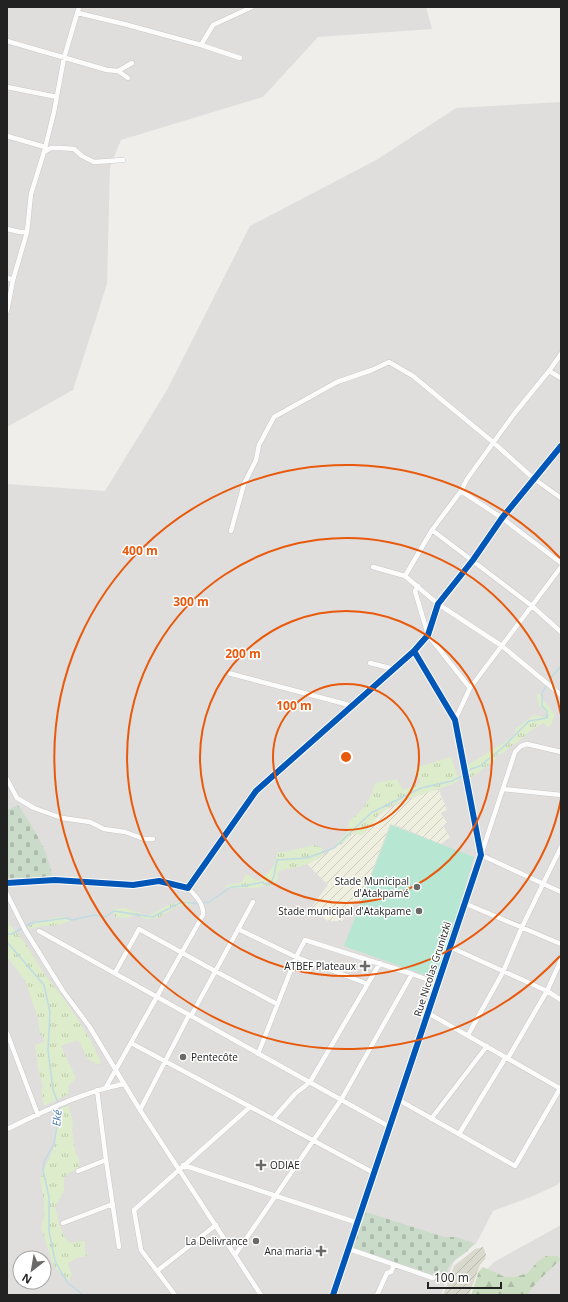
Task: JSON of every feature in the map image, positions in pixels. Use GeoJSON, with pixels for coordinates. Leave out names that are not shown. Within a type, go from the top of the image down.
{"type":"FeatureCollection","features":[{"type":"Feature","properties":{"kind":"street"},"geometry":{"type":"LineString","coordinates":[[7,311],[13,280],[27,232],[31,194],[45,150],[64,58],[79,7]]}},
{"type":"Feature","properties":{"kind":"street"},"geometry":{"type":"LineString","coordinates":[[201,45],[213,25],[252,7]]}},
{"type":"Feature","properties":{"kind":"street"},"geometry":{"type":"LineString","coordinates":[[78,13],[201,45],[240,58]]}},
{"type":"Feature","properties":{"kind":"street"},"geometry":{"type":"LineString","coordinates":[[7,42],[107,70],[118,71],[128,78]]}},
{"type":"Feature","properties":{"kind":"street"},"geometry":{"type":"LineString","coordinates":[[118,71],[132,64]]}},
{"type":"Feature","properties":{"kind":"street"},"geometry":{"type":"LineString","coordinates":[[7,86],[57,97]]}},
{"type":"Feature","properties":{"kind":"street"},"geometry":{"type":"LineString","coordinates":[[7,136],[45,150],[51,148],[74,149],[82,156],[94,162],[123,160]]}},
{"type":"Feature","properties":{"kind":"street"},"geometry":{"type":"LineString","coordinates":[[7,229],[27,232]]}},
{"type":"Feature","properties":{"kind":"street"},"geometry":{"type":"LineString","coordinates":[[7,278],[13,280]]}},
{"type":"Feature","properties":{"kind":"street"},"geometry":{"type":"LineString","coordinates":[[405,576],[432,530],[467,479],[514,414],[561,354]]}},
{"type":"Feature","properties":{"kind":"street"},"geometry":{"type":"LineString","coordinates":[[231,531],[244,484],[256,460],[260,445],[274,417],[337,382],[372,370],[389,362],[412,376],[534,478],[561,498]]}},
{"type":"Feature","properties":{"kind":"street"},"geometry":{"type":"LineString","coordinates":[[549,371],[561,378]]}},
{"type":"Feature","properties":{"kind":"street"},"geometry":{"type":"LineString","coordinates":[[188,888],[256,792],[414,651],[428,635],[438,604],[473,560],[502,518],[561,446]]}},
{"type":"Feature","properties":{"kind":"street"},"geometry":{"type":"LineString","coordinates":[[460,491],[502,518],[561,563]]}},
{"type":"Feature","properties":{"kind":"street"},"geometry":{"type":"LineString","coordinates":[[432,530],[532,606],[561,632]]}},
{"type":"Feature","properties":{"kind":"street"},"geometry":{"type":"LineString","coordinates":[[373,567],[405,576],[438,604],[502,646],[561,694]]}},
{"type":"Feature","properties":{"kind":"street"},"geometry":{"type":"LineString","coordinates":[[455,720],[470,688],[561,567]]}},
{"type":"Feature","properties":{"kind":"street"},"geometry":{"type":"LineString","coordinates":[[418,586],[415,591],[428,635],[470,688]]}},
{"type":"Feature","properties":{"kind":"street","name":"Rue Nicolas Grunitzki"},"geometry":{"type":"LineString","coordinates":[[333,1295],[480,855],[455,720],[414,651]]}},
{"type":"Feature","properties":{"kind":"street"},"geometry":{"type":"LineString","coordinates":[[370,663],[394,669]]}},
{"type":"Feature","properties":{"kind":"street"},"geometry":{"type":"LineString","coordinates":[[228,673],[353,706]]}},
{"type":"Feature","properties":{"kind":"street"},"geometry":{"type":"LineString","coordinates":[[561,752],[527,744],[521,746],[515,752],[480,855],[561,892]]}},
{"type":"Feature","properties":{"kind":"street"},"geometry":{"type":"LineString","coordinates":[[7,779],[17,798],[34,808],[62,818],[90,822],[104,829],[125,832],[144,839],[152,839]]}},
{"type":"Feature","properties":{"kind":"street"},"geometry":{"type":"LineString","coordinates":[[503,789],[561,795]]}},
{"type":"Feature","properties":{"kind":"street"},"geometry":{"type":"LineString","coordinates":[[468,1035],[503,972],[522,927],[561,847]]}},
{"type":"Feature","properties":{"kind":"street"},"geometry":{"type":"LineString","coordinates":[[7,883],[55,880],[133,885],[159,881],[188,888],[200,902],[204,910],[203,915],[182,954],[106,1087]]}},
{"type":"Feature","properties":{"kind":"street"},"geometry":{"type":"LineString","coordinates":[[7,894],[25,930],[70,1002],[89,1026],[140,1110],[181,1167],[261,1295]]}},
{"type":"Feature","properties":{"kind":"street"},"geometry":{"type":"LineString","coordinates":[[140,1110],[214,971],[253,902]]}},
{"type":"Feature","properties":{"kind":"street"},"geometry":{"type":"LineString","coordinates":[[464,903],[561,944]]}},
{"type":"Feature","properties":{"kind":"street"},"geometry":{"type":"LineString","coordinates":[[115,973],[139,929],[182,954],[277,1004]]}},
{"type":"Feature","properties":{"kind":"street"},"geometry":{"type":"LineString","coordinates":[[238,929],[296,958],[368,984]]}},
{"type":"Feature","properties":{"kind":"street"},"geometry":{"type":"LineString","coordinates":[[38,931],[390,1127]]}},
{"type":"Feature","properties":{"kind":"street"},"geometry":{"type":"LineString","coordinates":[[258,1054],[277,1004],[305,940],[380,963],[437,983]]}},
{"type":"Feature","properties":{"kind":"street"},"geometry":{"type":"LineString","coordinates":[[450,947],[547,991],[561,1000]]}},
{"type":"Feature","properties":{"kind":"street"},"geometry":{"type":"LineString","coordinates":[[459,1134],[547,991],[561,960]]}},
{"type":"Feature","properties":{"kind":"street"},"geometry":{"type":"LineString","coordinates":[[273,1119],[295,1094],[310,1082],[380,963]]}},
{"type":"Feature","properties":{"kind":"street"},"geometry":{"type":"LineString","coordinates":[[235,1255],[341,1100],[412,974]]}},
{"type":"Feature","properties":{"kind":"street"},"geometry":{"type":"LineString","coordinates":[[399,1100],[515,1166],[561,1088],[428,1013]]}},
{"type":"Feature","properties":{"kind":"street"},"geometry":{"type":"LineString","coordinates":[[7,1033],[38,1115]]}},
{"type":"Feature","properties":{"kind":"street"},"geometry":{"type":"LineString","coordinates":[[131,1043],[374,1173]]}},
{"type":"Feature","properties":{"kind":"street"},"geometry":{"type":"LineString","coordinates":[[431,1119],[487,1046]]}},
{"type":"Feature","properties":{"kind":"street"},"geometry":{"type":"LineString","coordinates":[[7,1129],[63,1102],[106,1087],[124,1084]]}},
{"type":"Feature","properties":{"kind":"street"},"geometry":{"type":"LineString","coordinates":[[97,1090],[119,1247]]}},
{"type":"Feature","properties":{"kind":"street"},"geometry":{"type":"LineString","coordinates":[[175,1295],[141,1250],[134,1210],[250,1106]]}},
{"type":"Feature","properties":{"kind":"street"},"geometry":{"type":"LineString","coordinates":[[78,1171],[106,1160]]}},
{"type":"Feature","properties":{"kind":"street"},"geometry":{"type":"LineString","coordinates":[[181,1167],[358,1223]]}},
{"type":"Feature","properties":{"kind":"street"},"geometry":{"type":"LineString","coordinates":[[64,1223],[113,1204]]}},
{"type":"Feature","properties":{"kind":"street"},"geometry":{"type":"LineString","coordinates":[[157,1271],[216,1225]]}},
{"type":"Feature","properties":{"kind":"street"},"geometry":{"type":"LineString","coordinates":[[349,1249],[432,1278]]}},
{"type":"Feature","properties":{"kind":"street"},"geometry":{"type":"LineString","coordinates":[[377,1295],[386,1273],[391,1272],[394,1265]]}},
{"type":"Feature","properties":{"kind":"shaded area"},"geometry":{"type":"Polygon","coordinates":[[[7,7],[426,7],[432,29],[318,37],[263,97],[121,140],[110,167],[107,284],[73,390],[7,427],[7,7]]]}},
{"type":"Feature","properties":{"kind":"shaded area"},"geometry":{"type":"Polygon","coordinates":[[[561,102],[561,1181],[557,1185],[533,1196],[493,1211],[476,1244],[468,1249],[459,1248],[441,1295],[7,1295],[7,484],[105,491],[167,390],[250,226],[378,159],[456,108],[561,102]]]}},
{"type":"Feature","properties":{"kind":"shaded area"},"geometry":{"type":"Polygon","coordinates":[[[561,1225],[561,1295],[474,1295],[479,1277],[494,1262],[561,1225]]]}},
{"type":"Feature","properties":{"kind":"shaded area"},"geometry":{"type":"Polygon","coordinates":[[[483,1247],[486,1254],[485,1259],[480,1265],[469,1295],[443,1295],[454,1266],[475,1249],[483,1247]]]}},
{"type":"Feature","properties":{"kind":"green space"},"geometry":{"type":"Polygon","coordinates":[[[537,694],[540,694],[555,715],[551,725],[549,727],[543,723],[530,731],[502,754],[497,754],[495,760],[469,779],[466,766],[505,742],[515,734],[515,729],[534,715],[546,716],[545,711],[538,703],[537,694]]]}},
{"type":"Feature","properties":{"kind":"green space"},"geometry":{"type":"Polygon","coordinates":[[[451,757],[459,781],[387,808],[362,835],[353,833],[340,845],[337,842],[346,833],[349,821],[362,810],[372,794],[375,783],[397,779],[403,790],[417,785],[420,782],[415,768],[451,757]]]}},
{"type":"Feature","properties":{"kind":"green space"},"geometry":{"type":"Polygon","coordinates":[[[439,790],[447,810],[441,813],[447,823],[443,826],[450,837],[441,844],[390,824],[360,903],[354,902],[342,921],[328,921],[310,909],[328,885],[307,864],[318,859],[339,844],[341,845],[353,833],[362,835],[378,816],[387,809],[431,791],[439,790]]]}},
{"type":"Feature","properties":{"kind":"green space"},"geometry":{"type":"Polygon","coordinates":[[[18,805],[47,856],[52,876],[7,878],[7,810],[18,805]]]}},
{"type":"Feature","properties":{"kind":"green space","name":"Stade Municipal d'Atakpamé"},"geometry":{"type":"Polygon","coordinates":[[[391,825],[474,857],[453,929],[436,979],[344,946],[391,825]]]}},
{"type":"Feature","properties":{"kind":"green space"},"geometry":{"type":"Polygon","coordinates":[[[313,845],[322,849],[324,853],[322,856],[305,865],[278,872],[278,879],[271,885],[254,888],[226,888],[227,885],[242,882],[246,874],[257,881],[261,879],[274,866],[277,852],[285,852],[313,845]]]}},
{"type":"Feature","properties":{"kind":"green space"},"geometry":{"type":"Polygon","coordinates":[[[185,900],[193,902],[191,905],[178,906],[154,919],[145,919],[133,915],[127,918],[115,917],[113,909],[125,908],[145,915],[150,915],[166,906],[185,900]]]}},
{"type":"Feature","properties":{"kind":"green space"},"geometry":{"type":"Polygon","coordinates":[[[57,917],[66,917],[69,921],[52,926],[29,929],[28,927],[36,922],[57,917]]]}},
{"type":"Feature","properties":{"kind":"green space"},"geometry":{"type":"Polygon","coordinates":[[[7,919],[25,943],[43,972],[67,1003],[89,1037],[101,1062],[99,1065],[88,1059],[78,1040],[61,1046],[76,1078],[68,1086],[69,1094],[44,1106],[41,1090],[43,1087],[38,1068],[35,1045],[44,1042],[43,1036],[40,1035],[38,1018],[25,980],[7,957],[7,919]]]}},
{"type":"Feature","properties":{"kind":"green space"},"geometry":{"type":"Polygon","coordinates":[[[69,1106],[73,1124],[72,1129],[75,1151],[79,1159],[79,1167],[67,1174],[64,1179],[64,1191],[55,1206],[63,1235],[69,1243],[85,1241],[85,1251],[88,1255],[79,1257],[68,1263],[72,1274],[69,1281],[54,1267],[52,1261],[52,1250],[48,1250],[41,1228],[44,1215],[44,1200],[40,1179],[55,1145],[60,1108],[69,1106]]]}},
{"type":"Feature","properties":{"kind":"green space"},"geometry":{"type":"Polygon","coordinates":[[[366,1212],[444,1237],[456,1237],[474,1243],[467,1251],[452,1263],[439,1282],[423,1271],[353,1248],[366,1212]]]}},
{"type":"Feature","properties":{"kind":"green space"},"geometry":{"type":"Polygon","coordinates":[[[546,1256],[557,1256],[561,1259],[537,1282],[527,1295],[471,1295],[479,1271],[483,1267],[505,1277],[515,1277],[528,1273],[537,1262],[546,1256]]]}},
{"type":"Feature","properties":{"kind":"waterway"},"geometry":{"type":"LineString","coordinates":[[467,773],[471,769],[480,766],[502,748],[529,721],[547,718],[547,711],[542,706],[542,693],[551,678],[561,666]]}},
{"type":"Feature","properties":{"kind":"waterway"},"geometry":{"type":"LineString","coordinates":[[202,903],[209,902],[231,887],[263,882],[264,884],[271,883],[277,860],[307,858],[334,848],[371,813],[421,788],[452,781],[464,775]]}},
{"type":"Feature","properties":{"kind":"waterway"},"geometry":{"type":"LineString","coordinates":[[7,934],[12,934],[31,923],[66,918],[72,920],[94,915],[105,917],[114,911],[153,917],[182,902],[199,904]]}},
{"type":"Feature","properties":{"kind":"waterway","name":"Eké"},"geometry":{"type":"LineString","coordinates":[[7,942],[44,985],[50,1012],[48,1050],[53,1090],[60,1108],[54,1144],[44,1162],[43,1170],[49,1197],[49,1231],[55,1261],[68,1283],[83,1295]]}},
{"type":"Feature","properties":{"kind":"cycle path"},"geometry":{"type":"LineString","coordinates":[[7,883],[55,880],[133,885],[159,881],[188,888],[256,791],[414,651],[428,635],[438,604],[473,560],[502,518],[561,446]]}},
{"type":"Feature","properties":{"kind":"cycle path"},"geometry":{"type":"LineString","coordinates":[[333,1295],[481,855],[455,720],[414,651]]}},
{"type":"Feature","properties":{"kind":"place","name":"Stade Municipal d'Atakpamé"},"geometry":{"type":"Point","coordinates":[417,887]}},
{"type":"Feature","properties":{"kind":"place","name":"Stade municipal d'Atakpame"},"geometry":{"type":"Point","coordinates":[419,911]}},
{"type":"Feature","properties":{"kind":"place","name":"ATBEF Plateaux"},"geometry":{"type":"Point","coordinates":[365,966]}},
{"type":"Feature","properties":{"kind":"place","name":"Pentecôte"},"geometry":{"type":"Point","coordinates":[183,1057]}},
{"type":"Feature","properties":{"kind":"place","name":"ODIAE"},"geometry":{"type":"Point","coordinates":[261,1165]}},
{"type":"Feature","properties":{"kind":"place","name":"La Delivrance"},"geometry":{"type":"Point","coordinates":[256,1241]}},
{"type":"Feature","properties":{"kind":"place","name":"Ana maria"},"geometry":{"type":"Point","coordinates":[321,1251]}}]}
